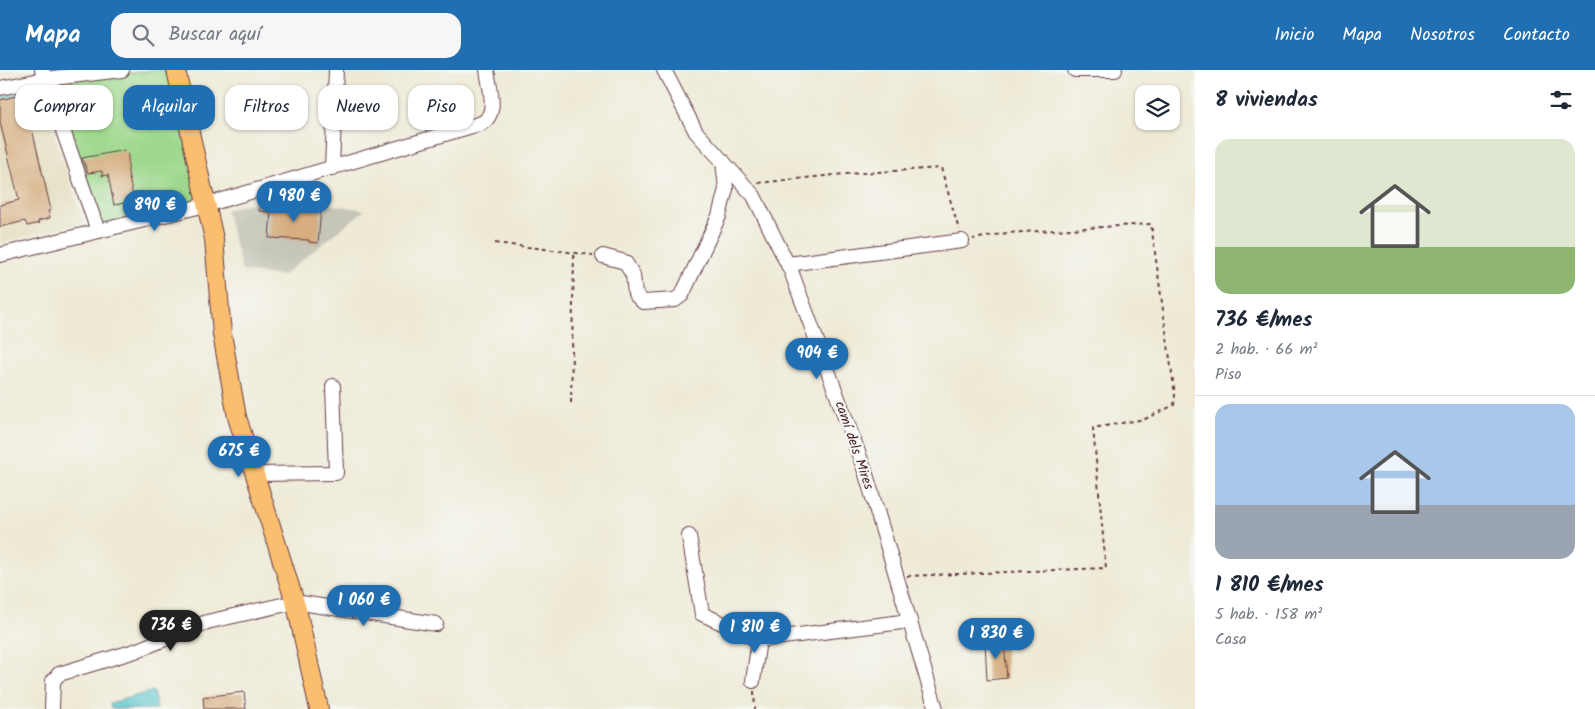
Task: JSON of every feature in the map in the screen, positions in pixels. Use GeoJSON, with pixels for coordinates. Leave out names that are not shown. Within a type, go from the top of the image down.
{"type":"FeatureCollection","features":[{"type":"Feature","properties":{"kind":"main road"},"geometry":{"type":"LineString","coordinates":[[176,70],[214,239],[222,334],[237,417],[295,602],[319,709]]}},
{"type":"Feature","properties":{"kind":"street"},"geometry":{"type":"LineString","coordinates":[[0,88],[44,74],[122,70]]}},
{"type":"Feature","properties":{"kind":"street"},"geometry":{"type":"LineString","coordinates":[[332,168],[336,70]]}},
{"type":"Feature","properties":{"kind":"street"},"geometry":{"type":"LineString","coordinates":[[0,255],[206,205],[482,124],[490,118],[492,109],[487,70]]}},
{"type":"Feature","properties":{"kind":"street","name":"camí dels Mires"},"geometry":{"type":"LineString","coordinates":[[664,70],[696,132],[754,196],[788,264],[865,471],[936,709]]}},
{"type":"Feature","properties":{"kind":"street"},"geometry":{"type":"LineString","coordinates":[[1074,70],[1115,70]]}},
{"type":"Feature","properties":{"kind":"street"},"geometry":{"type":"LineString","coordinates":[[44,74],[98,231]]}},
{"type":"Feature","properties":{"kind":"street"},"geometry":{"type":"LineString","coordinates":[[603,256],[625,262],[633,275],[635,294],[643,302],[675,300],[682,295],[719,216],[726,189],[723,161]]}},
{"type":"Feature","properties":{"kind":"street"},"geometry":{"type":"LineString","coordinates":[[788,264],[962,241]]}},
{"type":"Feature","properties":{"kind":"street"},"geometry":{"type":"LineString","coordinates":[[255,474],[336,473],[333,386]]}},
{"type":"Feature","properties":{"kind":"street"},"geometry":{"type":"LineString","coordinates":[[689,536],[702,614],[759,640],[910,621]]}},
{"type":"Feature","properties":{"kind":"street"},"geometry":{"type":"LineString","coordinates":[[52,709],[53,681],[59,674],[135,651],[207,622],[295,602],[436,624]]}},
{"type":"Feature","properties":{"kind":"street"},"geometry":{"type":"LineString","coordinates":[[753,681],[759,640]]}},
{"type":"Feature","properties":{"kind":"path"},"geometry":{"type":"LineString","coordinates":[[744,185],[844,174],[941,168],[962,241],[1007,233],[1151,224],[1175,395],[1174,405],[1145,419],[1093,428],[1106,568],[897,576]]}},
{"type":"Feature","properties":{"kind":"path"},"geometry":{"type":"LineString","coordinates":[[495,243],[603,256]]}},
{"type":"Feature","properties":{"kind":"path"},"geometry":{"type":"LineString","coordinates":[[571,402],[574,253]]}},
{"type":"Feature","properties":{"kind":"path"},"geometry":{"type":"LineString","coordinates":[[753,681],[755,709]]}},
{"type":"Feature","properties":{"kind":"shaded area"},"geometry":{"type":"Polygon","coordinates":[[[15,92],[15,130],[52,130],[83,223],[0,243],[0,95],[15,92]]]}},
{"type":"Feature","properties":{"kind":"shaded area"},"geometry":{"type":"Polygon","coordinates":[[[309,186],[310,201],[365,210],[282,276],[242,271],[226,210],[309,186]]]}},
{"type":"Feature","properties":{"kind":"green space"},"geometry":{"type":"Polygon","coordinates":[[[152,70],[169,70],[172,85],[123,85],[123,130],[183,130],[199,202],[99,228],[67,130],[113,130],[113,85],[53,85],[52,83],[152,70]]]}},
{"type":"Feature","properties":{"kind":"water"},"geometry":{"type":"Polygon","coordinates":[[[153,691],[157,709],[111,709],[110,703],[153,691]]]}},
{"type":"Feature","properties":{"kind":"building"},"geometry":{"type":"Polygon","coordinates":[[[15,96],[15,130],[32,130],[51,210],[48,211],[50,218],[38,221],[39,223],[27,226],[25,221],[0,227],[0,205],[19,200],[0,122],[0,100],[15,96]]]}},
{"type":"Feature","properties":{"kind":"building"},"geometry":{"type":"Polygon","coordinates":[[[125,150],[128,153],[128,173],[134,201],[114,205],[108,175],[102,176],[102,171],[88,173],[82,158],[125,150]]]}},
{"type":"Feature","properties":{"kind":"building"},"geometry":{"type":"Polygon","coordinates":[[[260,204],[321,209],[318,243],[309,242],[309,240],[269,238],[271,212],[259,211],[260,204]]]}},
{"type":"Feature","properties":{"kind":"building"},"geometry":{"type":"Polygon","coordinates":[[[1004,640],[1007,678],[987,680],[985,641],[1004,640]]]}},
{"type":"Feature","properties":{"kind":"building"},"geometry":{"type":"Polygon","coordinates":[[[244,692],[246,709],[204,709],[203,697],[244,692]]]}},
{"type":"Feature","properties":{"kind":"waterway"},"geometry":{"type":"LineString","coordinates":[[0,98],[15,94]]}}]}
